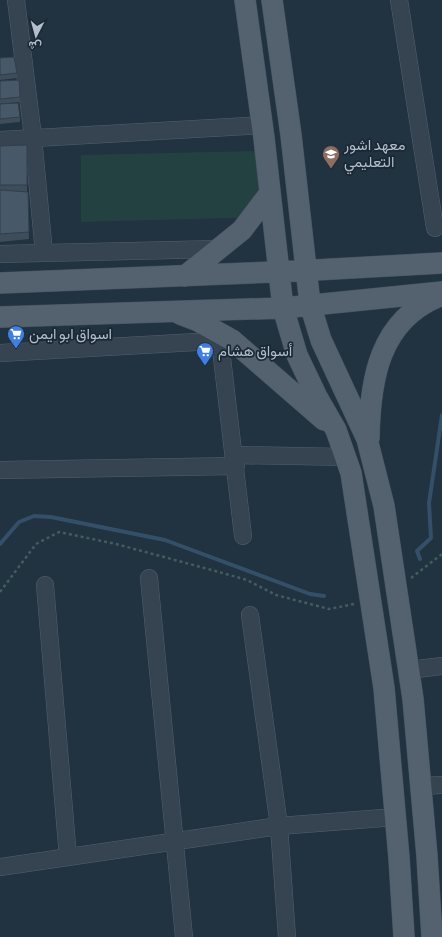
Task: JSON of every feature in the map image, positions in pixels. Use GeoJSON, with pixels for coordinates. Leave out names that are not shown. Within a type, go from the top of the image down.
{"type":"FeatureCollection","features":[{"type":"Feature","properties":{"kind":"main road"},"geometry":{"type":"LineString","coordinates":[[245,0],[263,125],[283,308],[297,355],[306,377],[336,430],[351,473],[384,688],[396,817],[404,937]]}},
{"type":"Feature","properties":{"kind":"main road"},"geometry":{"type":"LineString","coordinates":[[272,0],[291,135],[310,304],[320,340],[368,445],[384,506],[409,670],[420,786],[435,882],[432,937]]}},
{"type":"Feature","properties":{"kind":"main road"},"geometry":{"type":"LineString","coordinates":[[185,276],[242,230],[270,193]]}},
{"type":"Feature","properties":{"kind":"main road"},"geometry":{"type":"LineString","coordinates":[[0,283],[306,271],[442,263]]}},
{"type":"Feature","properties":{"kind":"main road"},"geometry":{"type":"LineString","coordinates":[[0,317],[283,308],[310,304],[442,292]]}},
{"type":"Feature","properties":{"kind":"main road"},"geometry":{"type":"LineString","coordinates":[[368,445],[369,417],[375,375],[387,342],[410,314],[422,305],[442,296]]}},
{"type":"Feature","properties":{"kind":"main road"},"geometry":{"type":"LineString","coordinates":[[170,311],[198,321],[226,340],[336,430]]}},
{"type":"Feature","properties":{"kind":"street"},"geometry":{"type":"LineString","coordinates":[[16,0],[33,137],[44,253]]}},
{"type":"Feature","properties":{"kind":"street"},"geometry":{"type":"LineString","coordinates":[[399,0],[435,228]]}},
{"type":"Feature","properties":{"kind":"street"},"geometry":{"type":"LineString","coordinates":[[0,140],[263,125]]}},
{"type":"Feature","properties":{"kind":"street"},"geometry":{"type":"LineString","coordinates":[[0,254],[218,249]]}},
{"type":"Feature","properties":{"kind":"street"},"geometry":{"type":"LineString","coordinates":[[0,353],[226,340],[235,461],[243,536]]}},
{"type":"Feature","properties":{"kind":"street"},"geometry":{"type":"LineString","coordinates":[[0,470],[346,457]]}},
{"type":"Feature","properties":{"kind":"street"},"geometry":{"type":"LineString","coordinates":[[149,578],[176,840],[184,937]]}},
{"type":"Feature","properties":{"kind":"street"},"geometry":{"type":"LineString","coordinates":[[45,585],[68,857]]}},
{"type":"Feature","properties":{"kind":"street"},"geometry":{"type":"LineString","coordinates":[[250,615],[279,826],[287,937]]}},
{"type":"Feature","properties":{"kind":"street"},"geometry":{"type":"LineString","coordinates":[[409,670],[442,666]]}},
{"type":"Feature","properties":{"kind":"street"},"geometry":{"type":"LineString","coordinates":[[420,786],[442,785]]}},
{"type":"Feature","properties":{"kind":"street"},"geometry":{"type":"LineString","coordinates":[[0,868],[176,840],[279,826],[396,817]]}},
{"type":"Feature","properties":{"kind":"path"},"geometry":{"type":"LineString","coordinates":[[0,592],[36,544],[59,532],[116,544],[247,580],[276,595],[330,609],[359,603],[371,598]]}},
{"type":"Feature","properties":{"kind":"path"},"geometry":{"type":"LineString","coordinates":[[396,585],[413,577],[442,554]]}},
{"type":"Feature","properties":{"kind":"green space"},"geometry":{"type":"Polygon","coordinates":[[[261,151],[268,217],[81,222],[81,155],[261,151]]]}},
{"type":"Feature","properties":{"kind":"building"},"geometry":{"type":"Polygon","coordinates":[[[14,57],[17,73],[0,75],[0,58],[14,57]]]}},
{"type":"Feature","properties":{"kind":"building"},"geometry":{"type":"Polygon","coordinates":[[[19,80],[20,97],[0,99],[0,81],[19,80]]]}},
{"type":"Feature","properties":{"kind":"building"},"geometry":{"type":"Polygon","coordinates":[[[18,103],[20,117],[0,119],[0,104],[18,103]]]}},
{"type":"Feature","properties":{"kind":"building"},"geometry":{"type":"Polygon","coordinates":[[[27,145],[27,185],[0,185],[0,146],[27,145]]]}},
{"type":"Feature","properties":{"kind":"building"},"geometry":{"type":"Polygon","coordinates":[[[0,190],[28,192],[29,232],[0,234],[0,190]]]}},
{"type":"Feature","properties":{"kind":"waterway"},"geometry":{"type":"LineString","coordinates":[[420,559],[417,551],[431,538],[429,503],[442,415]]}},
{"type":"Feature","properties":{"kind":"waterway"},"geometry":{"type":"LineString","coordinates":[[0,544],[19,522],[34,516],[51,517],[165,540],[310,594],[324,596]]}},
{"type":"Feature","properties":{"kind":"place","name":"معهد اشور التعليمي"},"geometry":{"type":"Point","coordinates":[331,169]}},
{"type":"Feature","properties":{"kind":"place","name":"اسواق ابو ايمن"},"geometry":{"type":"Point","coordinates":[16,349]}},
{"type":"Feature","properties":{"kind":"place","name":"أسواق هشام"},"geometry":{"type":"Point","coordinates":[205,366]}}]}
